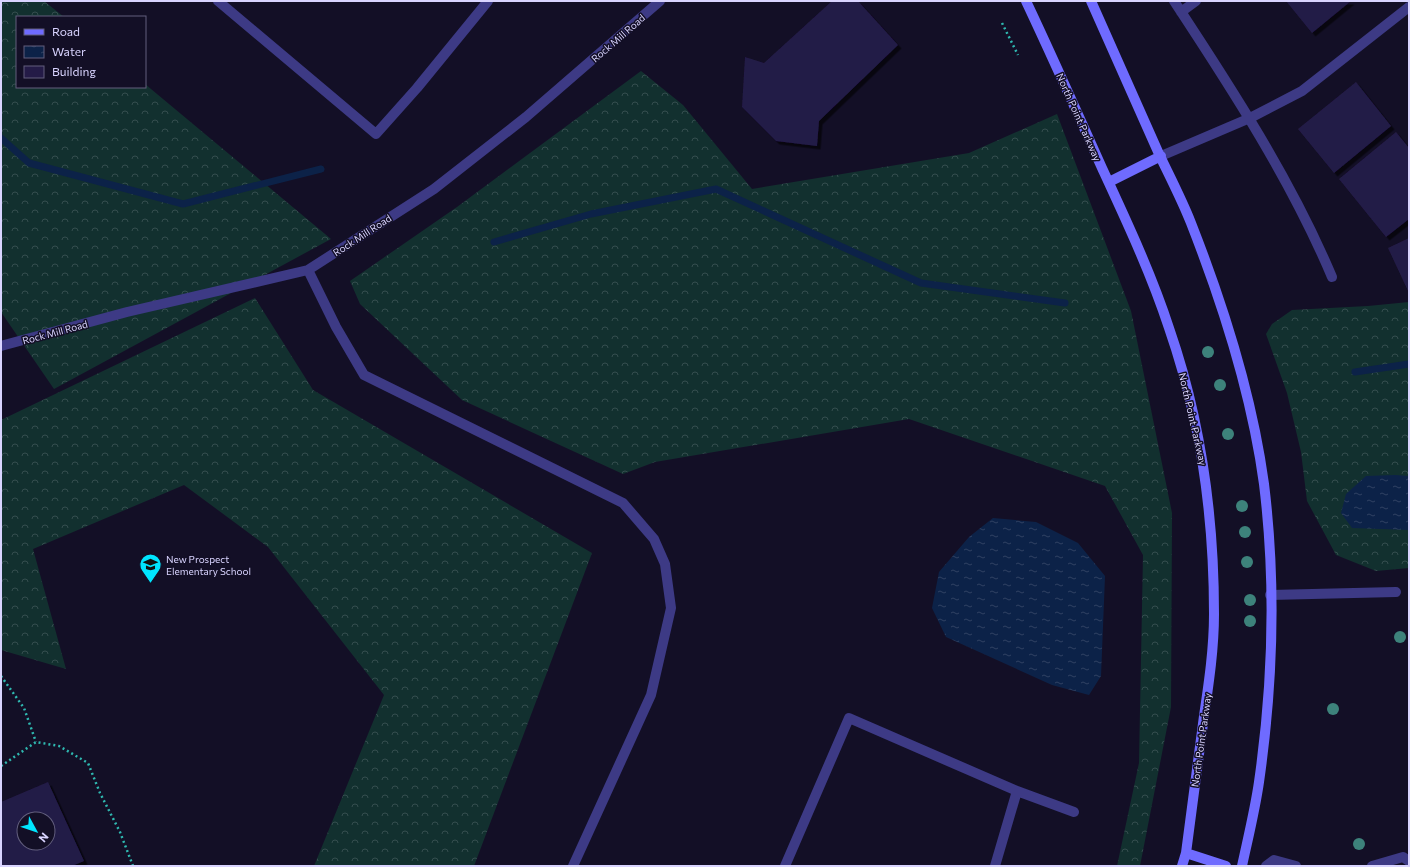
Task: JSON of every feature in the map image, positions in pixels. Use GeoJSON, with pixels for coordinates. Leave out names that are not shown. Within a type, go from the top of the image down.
{"type":"FeatureCollection","features":[{"type":"Feature","properties":{"kind":"street"},"geometry":{"type":"LineString","coordinates":[[218,1],[376,134],[417,88],[488,1]]}},
{"type":"Feature","properties":{"kind":"street","name":"Rock Mill Road"},"geometry":{"type":"LineString","coordinates":[[1,346],[127,312],[308,270],[434,189],[526,117],[660,1]]}},
{"type":"Feature","properties":{"kind":"street","name":"North Point Parkway"},"geometry":{"type":"LineString","coordinates":[[1026,1],[1138,247],[1170,330],[1191,403],[1201,448],[1208,494],[1214,614],[1213,651],[1186,853],[1182,866]]}},
{"type":"Feature","properties":{"kind":"street"},"geometry":{"type":"LineString","coordinates":[[1091,1],[1190,222],[1211,277],[1243,380],[1256,436],[1269,532],[1272,649],[1259,783],[1242,866]]}},
{"type":"Feature","properties":{"kind":"street"},"geometry":{"type":"LineString","coordinates":[[1174,1],[1250,118],[1316,238],[1332,277]]}},
{"type":"Feature","properties":{"kind":"street"},"geometry":{"type":"LineString","coordinates":[[1181,12],[1196,1]]}},
{"type":"Feature","properties":{"kind":"street"},"geometry":{"type":"LineString","coordinates":[[1109,182],[1161,156],[1250,118],[1302,90],[1409,7]]}},
{"type":"Feature","properties":{"kind":"street"},"geometry":{"type":"LineString","coordinates":[[308,270],[336,327],[364,375],[623,503],[654,539],[665,564],[672,608],[651,695],[573,866]]}},
{"type":"Feature","properties":{"kind":"street"},"geometry":{"type":"LineString","coordinates":[[1270,595],[1396,592]]}},
{"type":"Feature","properties":{"kind":"street"},"geometry":{"type":"LineString","coordinates":[[785,866],[849,718],[1017,791],[1074,812]]}},
{"type":"Feature","properties":{"kind":"street"},"geometry":{"type":"LineString","coordinates":[[995,866],[1017,791]]}},
{"type":"Feature","properties":{"kind":"street"},"geometry":{"type":"LineString","coordinates":[[1186,853],[1226,866]]}},
{"type":"Feature","properties":{"kind":"street"},"geometry":{"type":"LineString","coordinates":[[1372,866],[1403,857],[1409,861]]}},
{"type":"Feature","properties":{"kind":"street"},"geometry":{"type":"LineString","coordinates":[[1266,866],[1274,860],[1296,866]]}},
{"type":"Feature","properties":{"kind":"path"},"geometry":{"type":"LineString","coordinates":[[1002,23],[1018,55]]}},
{"type":"Feature","properties":{"kind":"path"},"geometry":{"type":"LineString","coordinates":[[1,676],[24,708],[36,742]]}},
{"type":"Feature","properties":{"kind":"path"},"geometry":{"type":"LineString","coordinates":[[1,766],[36,742],[59,746],[88,763],[100,793],[120,832],[133,866]]}},
{"type":"Feature","properties":{"kind":"green space"},"geometry":{"type":"Polygon","coordinates":[[[1,1],[44,1],[63,16],[16,16],[16,88],[146,88],[146,85],[331,239],[54,389],[1,312],[1,1]]]}},
{"type":"Feature","properties":{"kind":"green space"},"geometry":{"type":"Polygon","coordinates":[[[641,71],[683,105],[752,189],[969,153],[1057,114],[1131,311],[1172,513],[1171,707],[1140,866],[1117,866],[1139,763],[1143,555],[1105,486],[909,419],[655,462],[623,474],[462,400],[360,304],[350,281],[457,207],[641,71]]]}},
{"type":"Feature","properties":{"kind":"green space"},"geometry":{"type":"Polygon","coordinates":[[[255,298],[313,390],[592,553],[474,866],[314,866],[384,695],[268,547],[184,485],[33,549],[66,669],[1,650],[1,420],[255,298]]]}},
{"type":"Feature","properties":{"kind":"green space"},"geometry":{"type":"Polygon","coordinates":[[[1409,302],[1409,568],[1376,571],[1336,555],[1307,501],[1301,452],[1287,393],[1266,334],[1272,324],[1292,310],[1409,302]]]}},
{"type":"Feature","properties":{"kind":"water"},"geometry":{"type":"Polygon","coordinates":[[[1366,476],[1409,476],[1409,530],[1352,528],[1341,513],[1346,494],[1366,476]]]}},
{"type":"Feature","properties":{"kind":"water"},"geometry":{"type":"Polygon","coordinates":[[[993,518],[1036,522],[1078,543],[1105,576],[1101,676],[1089,695],[1052,685],[946,637],[932,608],[939,572],[969,537],[993,518]]]}},
{"type":"Feature","properties":{"kind":"building"},"geometry":{"type":"Polygon","coordinates":[[[832,1],[858,1],[898,45],[819,121],[817,146],[776,141],[742,107],[745,57],[764,63],[832,1]]]}},
{"type":"Feature","properties":{"kind":"building"},"geometry":{"type":"Polygon","coordinates":[[[1286,1],[1351,1],[1312,33],[1286,1]]]}},
{"type":"Feature","properties":{"kind":"building"},"geometry":{"type":"Polygon","coordinates":[[[1356,82],[1391,126],[1334,173],[1298,129],[1356,82]]]}},
{"type":"Feature","properties":{"kind":"building"},"geometry":{"type":"Polygon","coordinates":[[[1396,132],[1409,148],[1409,219],[1386,237],[1339,179],[1396,132]]]}},
{"type":"Feature","properties":{"kind":"building"},"geometry":{"type":"Polygon","coordinates":[[[1409,238],[1409,293],[1388,248],[1409,238]]]}},
{"type":"Feature","properties":{"kind":"building"},"geometry":{"type":"Polygon","coordinates":[[[48,782],[84,861],[72,866],[1,866],[1,802],[48,782]]]}},
{"type":"Feature","properties":{"kind":"waterway"},"geometry":{"type":"LineString","coordinates":[[1,138],[29,163],[183,204],[321,169]]}},
{"type":"Feature","properties":{"kind":"waterway"},"geometry":{"type":"LineString","coordinates":[[494,242],[591,214],[716,189],[921,283],[1065,303]]}},
{"type":"Feature","properties":{"kind":"waterway"},"geometry":{"type":"LineString","coordinates":[[1355,372],[1409,364]]}},
{"type":"Feature","properties":{"kind":"place","name":"New Prospect Elementary School"},"geometry":{"type":"Point","coordinates":[150,584]}}]}
